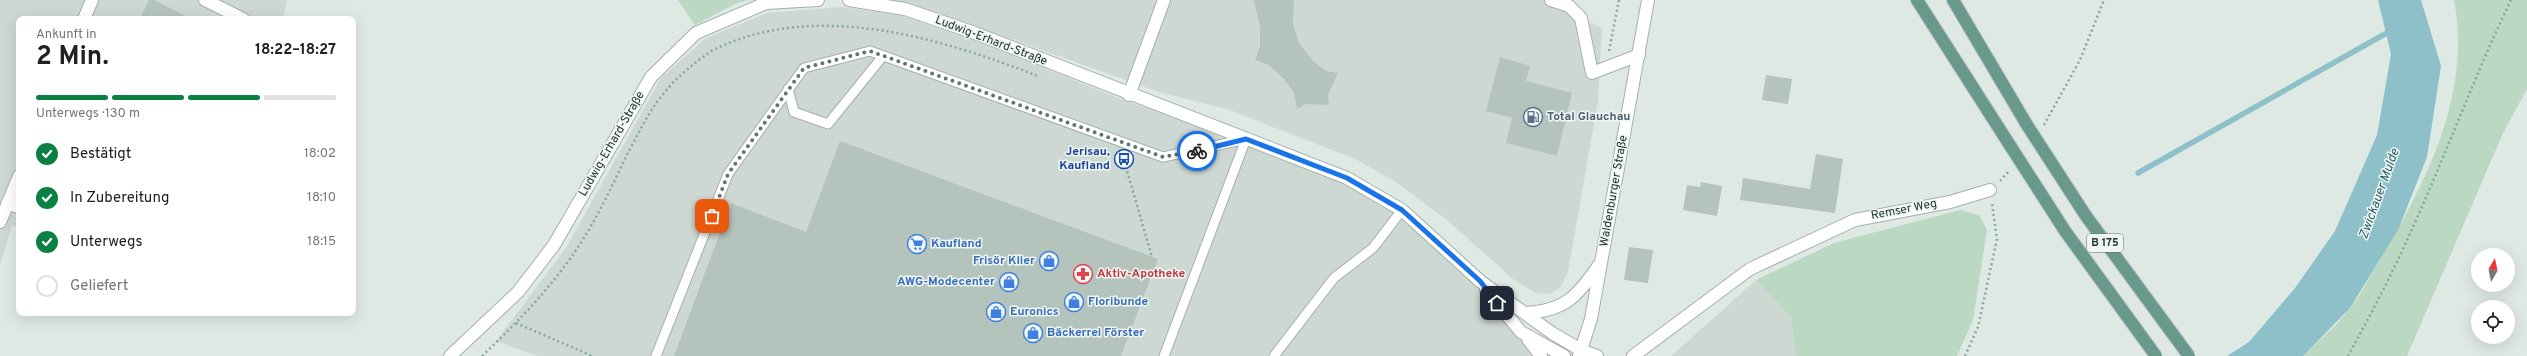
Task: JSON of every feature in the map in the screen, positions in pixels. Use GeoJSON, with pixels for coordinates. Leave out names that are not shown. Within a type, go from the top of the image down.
{"type":"FeatureCollection","features":[{"type":"Feature","properties":{"kind":"main road","name":"B 175"},"geometry":{"type":"LineString","coordinates":[[1917,0],[2065,231],[2156,356]]}},
{"type":"Feature","properties":{"kind":"main road","name":"B 175"},"geometry":{"type":"LineString","coordinates":[[1953,0],[2027,125],[2086,216],[2189,356]]}},
{"type":"Feature","properties":{"kind":"street"},"geometry":{"type":"LineString","coordinates":[[85,16],[92,0]]}},
{"type":"Feature","properties":{"kind":"street"},"geometry":{"type":"LineString","coordinates":[[205,0],[237,16]]}},
{"type":"Feature","properties":{"kind":"street","name":"Ludwig-Erhard-Straße"},"geometry":{"type":"LineString","coordinates":[[450,356],[518,292],[554,245],[651,77],[696,33],[766,3],[818,0]]}},
{"type":"Feature","properties":{"kind":"street","name":"Ludwig-Erhard-Straße"},"geometry":{"type":"LineString","coordinates":[[849,0],[905,9],[975,33],[1129,95],[1335,173],[1402,210],[1480,281],[1580,353]]}},
{"type":"Feature","properties":{"kind":"street"},"geometry":{"type":"LineString","coordinates":[[1129,95],[1164,0]]}},
{"type":"Feature","properties":{"kind":"street"},"geometry":{"type":"LineString","coordinates":[[1551,0],[1569,6],[1581,18],[1592,73],[1639,55]]}},
{"type":"Feature","properties":{"kind":"street","name":"Waldenburger Straße"},"geometry":{"type":"LineString","coordinates":[[1580,353],[1591,319],[1648,0]]}},
{"type":"Feature","properties":{"kind":"street"},"geometry":{"type":"LineString","coordinates":[[0,222],[5,200],[16,181]]}},
{"type":"Feature","properties":{"kind":"street","name":"Remser Weg"},"geometry":{"type":"LineString","coordinates":[[1633,356],[1750,269],[1855,220],[1950,202],[1990,190]]}},
{"type":"Feature","properties":{"kind":"street"},"geometry":{"type":"LineString","coordinates":[[5,200],[16,206]]}},
{"type":"Feature","properties":{"kind":"street"},"geometry":{"type":"LineString","coordinates":[[1525,313],[1551,309],[1574,297],[1582,290],[1602,260]]}},
{"type":"Feature","properties":{"kind":"street","name":"Ludwig-Erhard-Straße"},"geometry":{"type":"LineString","coordinates":[[1480,281],[1521,332],[1564,356]]}},
{"type":"Feature","properties":{"kind":"street"},"geometry":{"type":"LineString","coordinates":[[1521,332],[1541,356]]}},
{"type":"Feature","properties":{"kind":"street"},"geometry":{"type":"LineString","coordinates":[[1580,353],[1597,356]]}},
{"type":"Feature","properties":{"kind":"lane"},"geometry":{"type":"LineString","coordinates":[[656,356],[728,174],[804,68],[870,51],[1163,157],[1246,139]]}},
{"type":"Feature","properties":{"kind":"lane"},"geometry":{"type":"LineString","coordinates":[[788,89],[794,112],[828,124],[883,56]]}},
{"type":"Feature","properties":{"kind":"lane"},"geometry":{"type":"LineString","coordinates":[[1164,356],[1246,139]]}},
{"type":"Feature","properties":{"kind":"lane"},"geometry":{"type":"LineString","coordinates":[[1274,356],[1334,278],[1374,248],[1402,210]]}},
{"type":"Feature","properties":{"kind":"path"},"geometry":{"type":"LineString","coordinates":[[1608,67],[1611,37],[1619,0]]}},
{"type":"Feature","properties":{"kind":"path"},"geometry":{"type":"LineString","coordinates":[[2041,130],[2080,60],[2104,0]]}},
{"type":"Feature","properties":{"kind":"path"},"geometry":{"type":"LineString","coordinates":[[2348,356],[2373,310],[2416,220],[2467,97],[2511,0]]}},
{"type":"Feature","properties":{"kind":"path"},"geometry":{"type":"LineString","coordinates":[[482,356],[542,296],[587,232],[658,101],[674,81],[699,59],[725,42],[747,32]]}},
{"type":"Feature","properties":{"kind":"path"},"geometry":{"type":"LineString","coordinates":[[934,37],[1045,78]]}},
{"type":"Feature","properties":{"kind":"path"},"geometry":{"type":"LineString","coordinates":[[1119,141],[1152,257]]}},
{"type":"Feature","properties":{"kind":"path"},"geometry":{"type":"LineString","coordinates":[[1965,356],[1978,327],[1997,239],[1990,190],[2013,167]]}},
{"type":"Feature","properties":{"kind":"path"},"geometry":{"type":"LineString","coordinates":[[516,323],[592,356]]}},
{"type":"Feature","properties":{"kind":"shaded area"},"geometry":{"type":"Polygon","coordinates":[[[0,0],[287,0],[284,16],[16,16],[16,226],[12,225],[0,265],[0,0]]]}},
{"type":"Feature","properties":{"kind":"shaded area"},"geometry":{"type":"Polygon","coordinates":[[[890,0],[1570,0],[1569,6],[1581,18],[1602,28],[1598,101],[1568,272],[1560,288],[1549,294],[1536,293],[1514,280],[1448,221],[1393,180],[1355,159],[1230,110],[1159,92],[978,27],[890,0]]]}},
{"type":"Feature","properties":{"kind":"shaded area"},"geometry":{"type":"Polygon","coordinates":[[[842,7],[903,16],[974,40],[1129,102],[1246,139],[1375,194],[1480,281],[1514,325],[1563,356],[537,356],[496,341],[566,248],[661,78],[706,38],[767,13],[842,7]]]}},
{"type":"Feature","properties":{"kind":"shaded area"},"geometry":{"type":"Polygon","coordinates":[[[1756,280],[1791,317],[1796,356],[1671,356],[1756,280]]]}},
{"type":"Feature","properties":{"kind":"shaded area"},"geometry":{"type":"Polygon","coordinates":[[[1581,350],[1579,356],[1563,356],[1581,350]]]}},
{"type":"Feature","properties":{"kind":"green space"},"geometry":{"type":"Polygon","coordinates":[[[678,0],[748,0],[735,4],[695,25],[678,0]]]}},
{"type":"Feature","properties":{"kind":"green space"},"geometry":{"type":"Polygon","coordinates":[[[2454,0],[2527,0],[2527,89],[2503,133],[2407,356],[2303,356],[2345,315],[2358,297],[2414,199],[2429,167],[2451,102],[2457,68],[2458,34],[2454,0]]]}},
{"type":"Feature","properties":{"kind":"green space"},"geometry":{"type":"Polygon","coordinates":[[[1960,210],[1979,215],[1987,230],[1973,320],[1957,356],[1796,356],[1791,317],[1756,280],[1834,243],[1960,210]]]}},
{"type":"Feature","properties":{"kind":"water","name":"Zwickauer Mulde"},"geometry":{"type":"Polygon","coordinates":[[[2378,0],[2421,0],[2441,66],[2427,157],[2398,230],[2350,308],[2303,356],[2227,356],[2249,342],[2295,288],[2335,231],[2377,135],[2391,54],[2378,0]]]}},
{"type":"Feature","properties":{"kind":"building"},"geometry":{"type":"Polygon","coordinates":[[[149,0],[154,0],[186,16],[141,16],[149,0]]]}},
{"type":"Feature","properties":{"kind":"building"},"geometry":{"type":"Polygon","coordinates":[[[1254,0],[1294,0],[1293,24],[1299,43],[1313,61],[1326,71],[1338,73],[1328,95],[1329,105],[1306,104],[1297,109],[1294,93],[1284,79],[1269,65],[1255,60],[1260,47],[1260,27],[1254,0]]]}},
{"type":"Feature","properties":{"kind":"building"},"geometry":{"type":"Polygon","coordinates":[[[1500,57],[1530,66],[1526,81],[1572,93],[1557,156],[1506,143],[1512,118],[1486,111],[1500,57]]]}},
{"type":"Feature","properties":{"kind":"building"},"geometry":{"type":"Polygon","coordinates":[[[1766,75],[1792,79],[1788,104],[1762,100],[1766,75]]]}},
{"type":"Feature","properties":{"kind":"building","name":"Kaufland"},"geometry":{"type":"Polygon","coordinates":[[[840,141],[1158,259],[1121,356],[674,356],[731,203],[806,232],[840,141]]]}},
{"type":"Feature","properties":{"kind":"building"},"geometry":{"type":"Polygon","coordinates":[[[1816,154],[1843,159],[1835,213],[1740,200],[1743,178],[1810,189],[1816,154]]]}},
{"type":"Feature","properties":{"kind":"building"},"geometry":{"type":"Polygon","coordinates":[[[1701,182],[1722,186],[1717,216],[1683,210],[1687,185],[1700,187],[1701,182]]]}},
{"type":"Feature","properties":{"kind":"building"},"geometry":{"type":"Polygon","coordinates":[[[1629,247],[1653,250],[1648,283],[1624,280],[1629,247]]]}},
{"type":"Feature","properties":{"kind":"waterway"},"geometry":{"type":"LineString","coordinates":[[2138,173],[2392,30]]}},
{"type":"Feature","properties":{"kind":"way so far"},"geometry":{"type":"LineString","coordinates":[[712,216],[728,174],[804,68],[870,51],[1163,157],[1197,151]]}},
{"type":"Feature","properties":{"kind":"place","name":"Total Glauchau"},"geometry":{"type":"Point","coordinates":[1533,117]}},
{"type":"Feature","properties":{"kind":"place","name":"Jerisau, Kaufland"},"geometry":{"type":"Point","coordinates":[1124,159]}},
{"type":"Feature","properties":{"kind":"place","name":"Kaufland"},"geometry":{"type":"Point","coordinates":[917,244]}},
{"type":"Feature","properties":{"kind":"place","name":"Frisör Klier"},"geometry":{"type":"Point","coordinates":[1049,261]}},
{"type":"Feature","properties":{"kind":"place","name":"Aktiv-Apotheke"},"geometry":{"type":"Point","coordinates":[1083,274]}},
{"type":"Feature","properties":{"kind":"place","name":"AWG-Modecenter"},"geometry":{"type":"Point","coordinates":[1009,282]}},
{"type":"Feature","properties":{"kind":"place","name":"Floribunde"},"geometry":{"type":"Point","coordinates":[1074,302]}},
{"type":"Feature","properties":{"kind":"place","name":"Euronics"},"geometry":{"type":"Point","coordinates":[996,312]}},
{"type":"Feature","properties":{"kind":"place","name":"Bäckerrei Förster"},"geometry":{"type":"Point","coordinates":[1033,333]}},
{"type":"Feature","properties":{"kind":"route"},"geometry":{"type":"LineString","coordinates":[[1197,151],[1223,146],[1246,139],[1347,178],[1402,210],[1480,281],[1497,303]]}}]}
